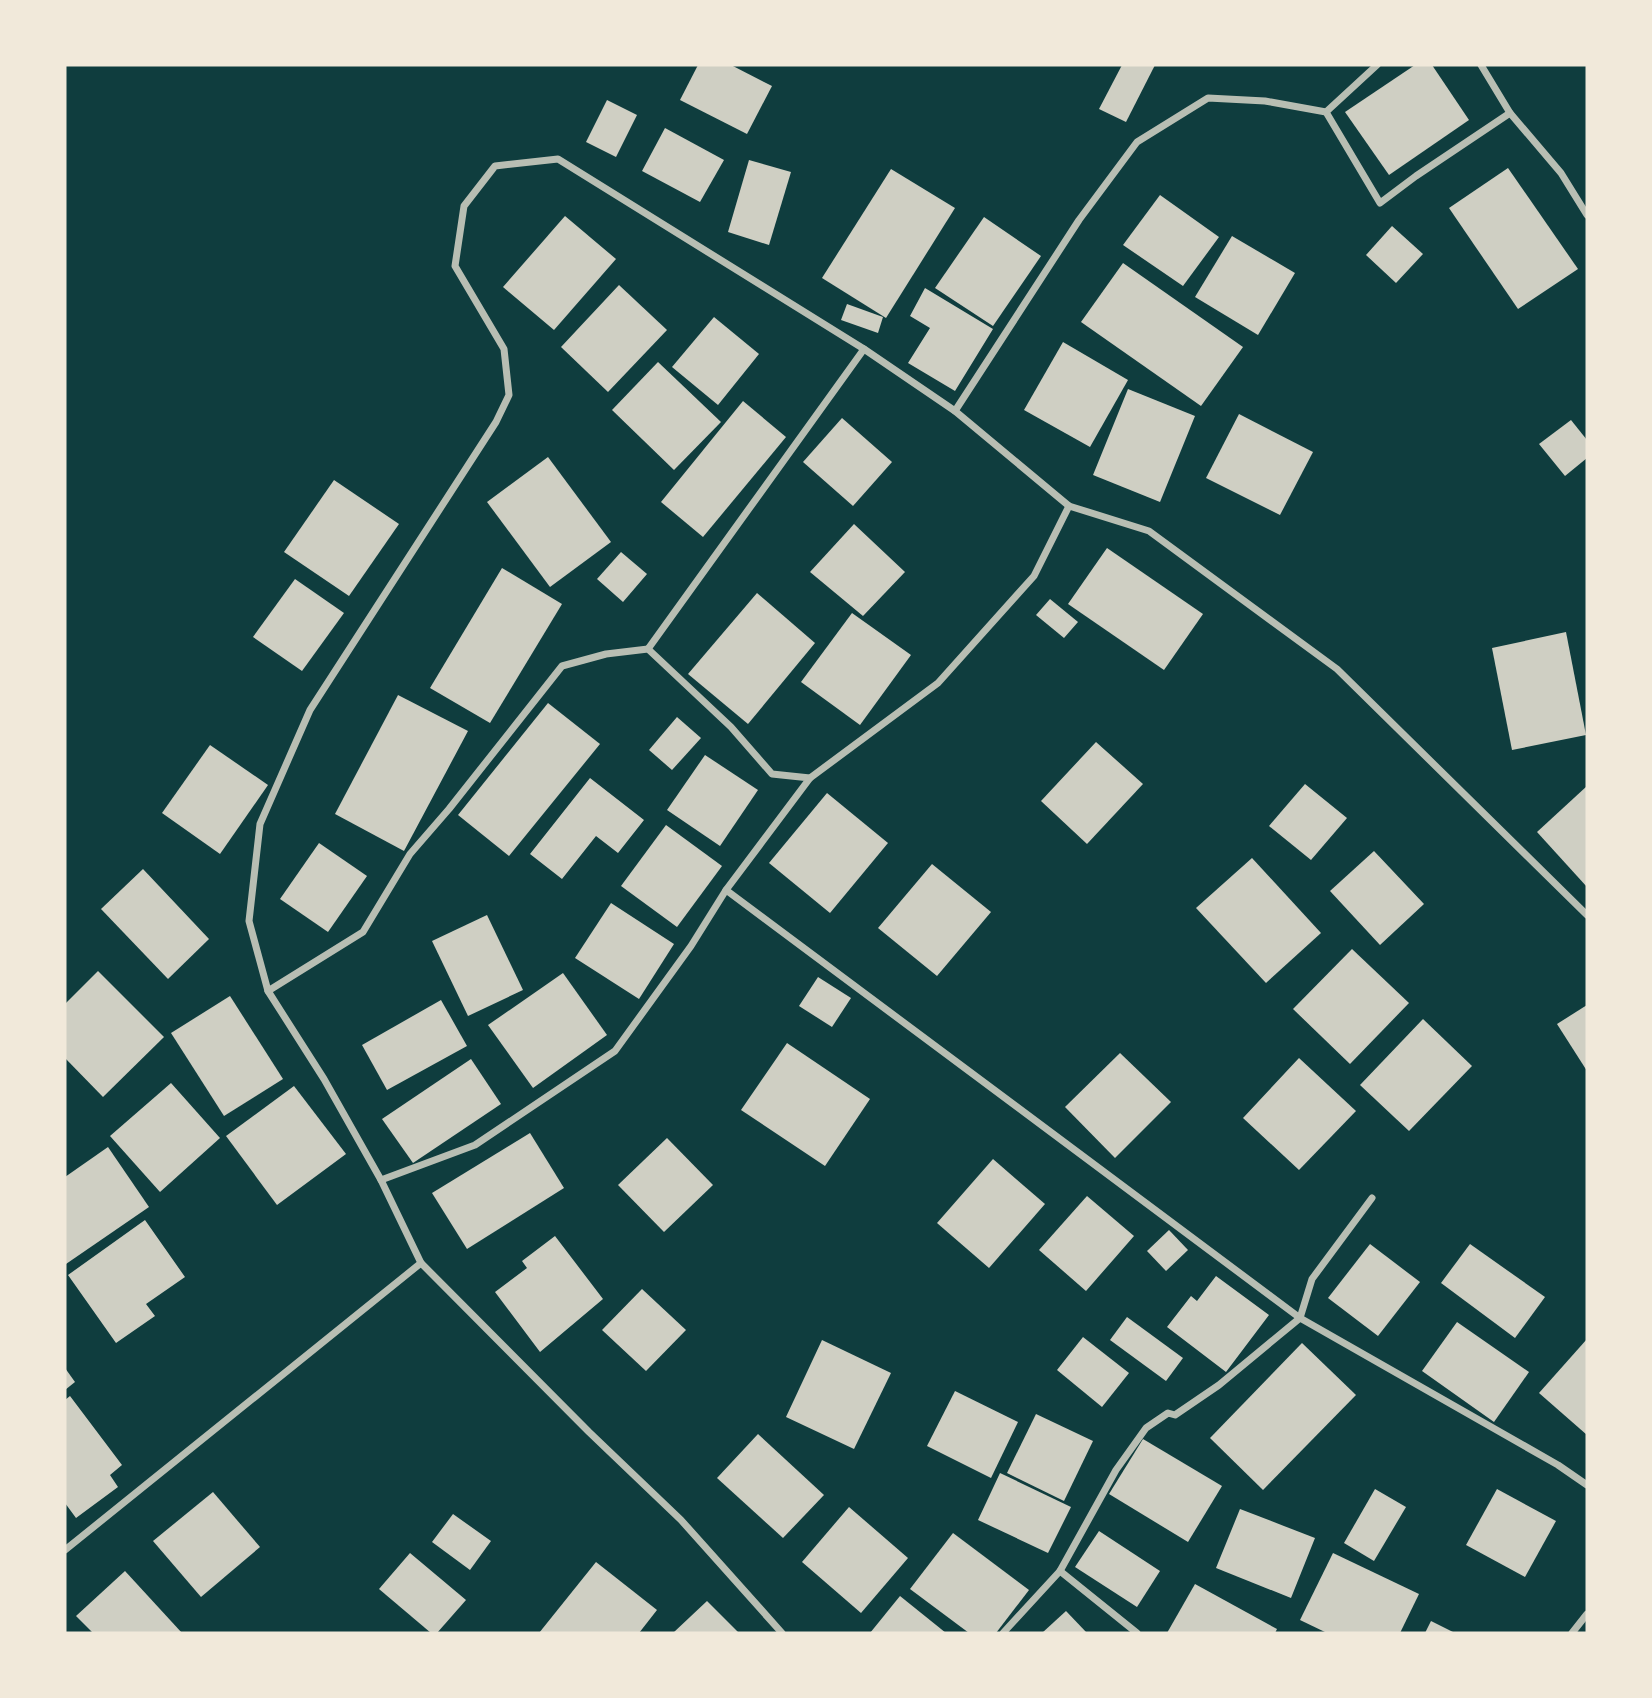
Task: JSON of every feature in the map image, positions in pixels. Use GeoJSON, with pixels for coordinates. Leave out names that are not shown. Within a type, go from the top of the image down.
{"type":"FeatureCollection","features":[{"type":"Feature","properties":{"kind":"street"},"geometry":{"type":"LineString","coordinates":[[1326,112],[1377,65]]}},
{"type":"Feature","properties":{"kind":"street"},"geometry":{"type":"LineString","coordinates":[[1480,65],[1510,113],[1561,173],[1587,215]]}},
{"type":"Feature","properties":{"kind":"street"},"geometry":{"type":"LineString","coordinates":[[955,411],[1079,220],[1137,142],[1208,98],[1265,101],[1326,112],[1380,203],[1510,113]]}},
{"type":"Feature","properties":{"kind":"street"},"geometry":{"type":"LineString","coordinates":[[782,1633],[681,1520],[421,1263],[381,1180],[324,1079],[268,991],[249,921],[260,824],[310,710],[496,422],[509,394],[503,349],[455,266],[464,206],[495,166],[558,159],[864,349],[955,411],[1069,506],[1149,531],[1337,669],[1587,915]]}},
{"type":"Feature","properties":{"kind":"street"},"geometry":{"type":"LineString","coordinates":[[268,991],[363,932],[410,854],[562,666],[606,654],[648,649],[864,349]]}},
{"type":"Feature","properties":{"kind":"street"},"geometry":{"type":"LineString","coordinates":[[381,1180],[475,1145],[615,1051],[691,946],[726,890],[810,778],[938,683],[1034,576],[1069,506]]}},
{"type":"Feature","properties":{"kind":"street"},"geometry":{"type":"LineString","coordinates":[[648,649],[731,727],[772,774],[810,778]]}},
{"type":"Feature","properties":{"kind":"street"},"geometry":{"type":"LineString","coordinates":[[726,890],[1300,1318],[1558,1465],[1587,1485]]}},
{"type":"Feature","properties":{"kind":"street"},"geometry":{"type":"LineString","coordinates":[[1003,1633],[1060,1571],[1116,1470],[1146,1428],[1168,1413],[1175,1415],[1219,1385],[1300,1318],[1312,1279],[1372,1198]]}},
{"type":"Feature","properties":{"kind":"street"},"geometry":{"type":"LineString","coordinates":[[65,1550],[421,1263]]}},
{"type":"Feature","properties":{"kind":"street"},"geometry":{"type":"LineString","coordinates":[[1060,1571],[1137,1633]]}},
{"type":"Feature","properties":{"kind":"street"},"geometry":{"type":"LineString","coordinates":[[1572,1633],[1587,1614]]}},
{"type":"Feature","properties":{"kind":"building"},"geometry":{"type":"Polygon","coordinates":[[[698,65],[731,65],[772,86],[747,134],[680,100],[698,65]]]}},
{"type":"Feature","properties":{"kind":"building"},"geometry":{"type":"Polygon","coordinates":[[[1122,65],[1155,65],[1126,122],[1099,109],[1122,65]]]}},
{"type":"Feature","properties":{"kind":"building"},"geometry":{"type":"Polygon","coordinates":[[[1415,65],[1432,65],[1469,120],[1389,175],[1345,112],[1415,65]]]}},
{"type":"Feature","properties":{"kind":"building"},"geometry":{"type":"Polygon","coordinates":[[[607,100],[637,115],[616,157],[586,142],[607,100]]]}},
{"type":"Feature","properties":{"kind":"building"},"geometry":{"type":"Polygon","coordinates":[[[665,128],[724,160],[700,202],[642,171],[665,128]]]}},
{"type":"Feature","properties":{"kind":"building"},"geometry":{"type":"Polygon","coordinates":[[[749,160],[791,172],[769,245],[728,232],[749,160]]]}},
{"type":"Feature","properties":{"kind":"building"},"geometry":{"type":"Polygon","coordinates":[[[1508,168],[1578,269],[1518,309],[1449,208],[1508,168]]]}},
{"type":"Feature","properties":{"kind":"building"},"geometry":{"type":"Polygon","coordinates":[[[891,169],[955,208],[886,318],[822,278],[891,169]]]}},
{"type":"Feature","properties":{"kind":"building"},"geometry":{"type":"Polygon","coordinates":[[[1160,195],[1219,237],[1183,286],[1123,245],[1160,195]]]}},
{"type":"Feature","properties":{"kind":"building"},"geometry":{"type":"Polygon","coordinates":[[[565,216],[616,259],[554,330],[503,287],[565,216]]]}},
{"type":"Feature","properties":{"kind":"building"},"geometry":{"type":"Polygon","coordinates":[[[984,217],[1041,256],[993,326],[935,288],[984,217]]]}},
{"type":"Feature","properties":{"kind":"building"},"geometry":{"type":"Polygon","coordinates":[[[1392,226],[1423,254],[1396,283],[1366,255],[1392,226]]]}},
{"type":"Feature","properties":{"kind":"building"},"geometry":{"type":"Polygon","coordinates":[[[1232,236],[1295,273],[1258,335],[1195,297],[1232,236]]]}},
{"type":"Feature","properties":{"kind":"building"},"geometry":{"type":"Polygon","coordinates":[[[1123,263],[1243,347],[1201,406],[1081,322],[1123,263]]]}},
{"type":"Feature","properties":{"kind":"building"},"geometry":{"type":"Polygon","coordinates":[[[619,285],[667,330],[608,392],[561,347],[619,285]]]}},
{"type":"Feature","properties":{"kind":"building"},"geometry":{"type":"Polygon","coordinates":[[[925,288],[993,329],[955,391],[908,363],[930,328],[910,316],[925,288]]]}},
{"type":"Feature","properties":{"kind":"building"},"geometry":{"type":"Polygon","coordinates":[[[847,304],[883,317],[878,333],[841,320],[847,304]]]}},
{"type":"Feature","properties":{"kind":"building"},"geometry":{"type":"Polygon","coordinates":[[[714,317],[759,354],[718,405],[672,367],[714,317]]]}},
{"type":"Feature","properties":{"kind":"building"},"geometry":{"type":"Polygon","coordinates":[[[1063,342],[1128,380],[1090,447],[1024,410],[1063,342]]]}},
{"type":"Feature","properties":{"kind":"building"},"geometry":{"type":"Polygon","coordinates":[[[658,362],[721,422],[674,470],[612,410],[658,362]]]}},
{"type":"Feature","properties":{"kind":"building"},"geometry":{"type":"Polygon","coordinates":[[[1128,389],[1195,416],[1160,502],[1093,475],[1128,389]]]}},
{"type":"Feature","properties":{"kind":"building"},"geometry":{"type":"Polygon","coordinates":[[[743,401],[786,437],[703,537],[661,502],[743,401]]]}},
{"type":"Feature","properties":{"kind":"building"},"geometry":{"type":"Polygon","coordinates":[[[1239,414],[1313,452],[1280,515],[1206,478],[1239,414]]]}},
{"type":"Feature","properties":{"kind":"building"},"geometry":{"type":"Polygon","coordinates":[[[842,418],[892,462],[853,506],[803,462],[842,418]]]}},
{"type":"Feature","properties":{"kind":"building"},"geometry":{"type":"Polygon","coordinates":[[[1571,420],[1587,440],[1587,458],[1565,476],[1539,444],[1571,420]]]}},
{"type":"Feature","properties":{"kind":"building"},"geometry":{"type":"Polygon","coordinates":[[[548,457],[611,542],[550,587],[487,502],[548,457]]]}},
{"type":"Feature","properties":{"kind":"building"},"geometry":{"type":"Polygon","coordinates":[[[334,480],[399,524],[349,596],[284,552],[334,480]]]}},
{"type":"Feature","properties":{"kind":"building"},"geometry":{"type":"Polygon","coordinates":[[[854,524],[905,572],[863,616],[810,572],[854,524]]]}},
{"type":"Feature","properties":{"kind":"building"},"geometry":{"type":"Polygon","coordinates":[[[1107,548],[1203,614],[1164,670],[1068,604],[1107,548]]]}},
{"type":"Feature","properties":{"kind":"building"},"geometry":{"type":"Polygon","coordinates":[[[621,552],[647,574],[623,602],[597,579],[621,552]]]}},
{"type":"Feature","properties":{"kind":"building"},"geometry":{"type":"Polygon","coordinates":[[[502,568],[562,604],[490,723],[430,688],[502,568]]]}},
{"type":"Feature","properties":{"kind":"building"},"geometry":{"type":"Polygon","coordinates":[[[295,579],[344,613],[302,671],[253,637],[295,579]]]}},
{"type":"Feature","properties":{"kind":"building"},"geometry":{"type":"Polygon","coordinates":[[[757,593],[815,643],[748,724],[688,674],[757,593]]]}},
{"type":"Feature","properties":{"kind":"building"},"geometry":{"type":"Polygon","coordinates":[[[1050,599],[1078,622],[1064,638],[1036,615],[1050,599]]]}},
{"type":"Feature","properties":{"kind":"building"},"geometry":{"type":"Polygon","coordinates":[[[852,613],[911,655],[860,725],[801,682],[852,613]]]}},
{"type":"Feature","properties":{"kind":"building"},"geometry":{"type":"Polygon","coordinates":[[[1566,632],[1586,735],[1512,750],[1492,648],[1566,632]]]}},
{"type":"Feature","properties":{"kind":"building"},"geometry":{"type":"Polygon","coordinates":[[[398,695],[468,731],[404,851],[335,814],[398,695]]]}},
{"type":"Feature","properties":{"kind":"building"},"geometry":{"type":"Polygon","coordinates":[[[548,703],[600,744],[509,856],[458,815],[548,703]]]}},
{"type":"Feature","properties":{"kind":"building"},"geometry":{"type":"Polygon","coordinates":[[[677,717],[701,738],[672,770],[649,750],[677,717]]]}},
{"type":"Feature","properties":{"kind":"building"},"geometry":{"type":"Polygon","coordinates":[[[1096,742],[1143,784],[1087,844],[1041,801],[1096,742]]]}},
{"type":"Feature","properties":{"kind":"building"},"geometry":{"type":"Polygon","coordinates":[[[210,745],[268,785],[220,854],[162,813],[210,745]]]}},
{"type":"Feature","properties":{"kind":"building"},"geometry":{"type":"Polygon","coordinates":[[[705,755],[758,790],[720,846],[667,810],[705,755]]]}},
{"type":"Feature","properties":{"kind":"building"},"geometry":{"type":"Polygon","coordinates":[[[590,778],[644,820],[618,853],[596,836],[562,879],[530,854],[590,778]]]}},
{"type":"Feature","properties":{"kind":"building"},"geometry":{"type":"Polygon","coordinates":[[[1305,784],[1347,818],[1311,860],[1269,826],[1305,784]]]}},
{"type":"Feature","properties":{"kind":"building"},"geometry":{"type":"Polygon","coordinates":[[[1587,786],[1587,887],[1537,832],[1587,786]]]}},
{"type":"Feature","properties":{"kind":"building"},"geometry":{"type":"Polygon","coordinates":[[[827,793],[888,843],[830,913],[769,863],[827,793]]]}},
{"type":"Feature","properties":{"kind":"building"},"geometry":{"type":"Polygon","coordinates":[[[666,825],[722,866],[677,927],[621,886],[666,825]]]}},
{"type":"Feature","properties":{"kind":"building"},"geometry":{"type":"Polygon","coordinates":[[[319,843],[367,876],[328,932],[280,899],[319,843]]]}},
{"type":"Feature","properties":{"kind":"building"},"geometry":{"type":"Polygon","coordinates":[[[1374,851],[1424,904],[1380,945],[1330,891],[1374,851]]]}},
{"type":"Feature","properties":{"kind":"building"},"geometry":{"type":"Polygon","coordinates":[[[1252,858],[1321,933],[1266,983],[1196,908],[1252,858]]]}},
{"type":"Feature","properties":{"kind":"building"},"geometry":{"type":"Polygon","coordinates":[[[932,864],[991,912],[937,976],[878,928],[932,864]]]}},
{"type":"Feature","properties":{"kind":"building"},"geometry":{"type":"Polygon","coordinates":[[[143,869],[209,939],[168,979],[101,909],[143,869]]]}},
{"type":"Feature","properties":{"kind":"building"},"geometry":{"type":"Polygon","coordinates":[[[611,903],[674,944],[639,999],[575,958],[611,903]]]}},
{"type":"Feature","properties":{"kind":"building"},"geometry":{"type":"Polygon","coordinates":[[[487,915],[523,990],[468,1016],[432,941],[487,915]]]}},
{"type":"Feature","properties":{"kind":"building"},"geometry":{"type":"Polygon","coordinates":[[[1352,949],[1409,1003],[1350,1064],[1293,1009],[1352,949]]]}},
{"type":"Feature","properties":{"kind":"building"},"geometry":{"type":"Polygon","coordinates":[[[98,971],[164,1037],[103,1097],[65,1058],[65,1004],[98,971]]]}},
{"type":"Feature","properties":{"kind":"building"},"geometry":{"type":"Polygon","coordinates":[[[563,973],[607,1035],[533,1088],[488,1025],[563,973]]]}},
{"type":"Feature","properties":{"kind":"building"},"geometry":{"type":"Polygon","coordinates":[[[818,977],[851,998],[832,1027],[799,1006],[818,977]]]}},
{"type":"Feature","properties":{"kind":"building"},"geometry":{"type":"Polygon","coordinates":[[[230,996],[283,1079],[224,1116],[171,1033],[230,996]]]}},
{"type":"Feature","properties":{"kind":"building"},"geometry":{"type":"Polygon","coordinates":[[[441,1000],[467,1046],[387,1090],[362,1045],[441,1000]]]}},
{"type":"Feature","properties":{"kind":"building"},"geometry":{"type":"Polygon","coordinates":[[[1587,1005],[1587,1071],[1557,1024],[1587,1005]]]}},
{"type":"Feature","properties":{"kind":"building"},"geometry":{"type":"Polygon","coordinates":[[[1423,1019],[1472,1066],[1409,1131],[1360,1085],[1423,1019]]]}},
{"type":"Feature","properties":{"kind":"building"},"geometry":{"type":"Polygon","coordinates":[[[787,1043],[870,1099],[825,1166],[741,1110],[787,1043]]]}},
{"type":"Feature","properties":{"kind":"building"},"geometry":{"type":"Polygon","coordinates":[[[1120,1053],[1171,1102],[1115,1158],[1065,1107],[1120,1053]]]}},
{"type":"Feature","properties":{"kind":"building"},"geometry":{"type":"Polygon","coordinates":[[[1299,1058],[1356,1111],[1299,1170],[1243,1118],[1299,1058]]]}},
{"type":"Feature","properties":{"kind":"building"},"geometry":{"type":"Polygon","coordinates":[[[471,1059],[501,1104],[413,1163],[382,1119],[471,1059]]]}},
{"type":"Feature","properties":{"kind":"building"},"geometry":{"type":"Polygon","coordinates":[[[171,1083],[220,1138],[160,1192],[110,1136],[171,1083]]]}},
{"type":"Feature","properties":{"kind":"building"},"geometry":{"type":"Polygon","coordinates":[[[294,1086],[346,1154],[277,1205],[226,1136],[294,1086]]]}},
{"type":"Feature","properties":{"kind":"building"},"geometry":{"type":"Polygon","coordinates":[[[530,1133],[564,1188],[467,1249],[432,1193],[530,1133]]]}},
{"type":"Feature","properties":{"kind":"building"},"geometry":{"type":"Polygon","coordinates":[[[667,1138],[713,1185],[664,1232],[618,1185],[667,1138]]]}},
{"type":"Feature","properties":{"kind":"building"},"geometry":{"type":"Polygon","coordinates":[[[108,1147],[149,1207],[66,1264],[65,1177],[108,1147]]]}},
{"type":"Feature","properties":{"kind":"building"},"geometry":{"type":"Polygon","coordinates":[[[993,1159],[1045,1204],[989,1268],[937,1223],[993,1159]]]}},
{"type":"Feature","properties":{"kind":"building"},"geometry":{"type":"Polygon","coordinates":[[[1087,1196],[1134,1236],[1086,1291],[1039,1250],[1087,1196]]]}},
{"type":"Feature","properties":{"kind":"building"},"geometry":{"type":"Polygon","coordinates":[[[145,1220],[185,1277],[146,1304],[155,1316],[116,1343],[68,1275],[145,1220]]]}},
{"type":"Feature","properties":{"kind":"building"},"geometry":{"type":"Polygon","coordinates":[[[1169,1230],[1188,1250],[1166,1271],[1147,1251],[1169,1230]]]}},
{"type":"Feature","properties":{"kind":"building"},"geometry":{"type":"Polygon","coordinates":[[[555,1236],[603,1299],[540,1352],[495,1292],[527,1268],[522,1261],[555,1236]]]}},
{"type":"Feature","properties":{"kind":"building"},"geometry":{"type":"Polygon","coordinates":[[[1370,1244],[1420,1282],[1378,1336],[1328,1298],[1370,1244]]]}},
{"type":"Feature","properties":{"kind":"building"},"geometry":{"type":"Polygon","coordinates":[[[1470,1244],[1545,1297],[1515,1338],[1441,1283],[1470,1244]]]}},
{"type":"Feature","properties":{"kind":"building"},"geometry":{"type":"Polygon","coordinates":[[[1216,1276],[1269,1315],[1226,1372],[1167,1327],[1191,1296],[1197,1301],[1216,1276]]]}},
{"type":"Feature","properties":{"kind":"building"},"geometry":{"type":"Polygon","coordinates":[[[642,1289],[686,1330],[646,1371],[602,1330],[642,1289]]]}},
{"type":"Feature","properties":{"kind":"building"},"geometry":{"type":"Polygon","coordinates":[[[1127,1317],[1183,1358],[1166,1381],[1110,1340],[1127,1317]]]}},
{"type":"Feature","properties":{"kind":"building"},"geometry":{"type":"Polygon","coordinates":[[[1457,1322],[1529,1372],[1494,1422],[1422,1371],[1457,1322]]]}},
{"type":"Feature","properties":{"kind":"building"},"geometry":{"type":"Polygon","coordinates":[[[1083,1337],[1129,1373],[1102,1407],[1057,1370],[1083,1337]]]}},
{"type":"Feature","properties":{"kind":"building"},"geometry":{"type":"Polygon","coordinates":[[[1587,1339],[1587,1435],[1539,1393],[1587,1339]]]}},
{"type":"Feature","properties":{"kind":"building"},"geometry":{"type":"Polygon","coordinates":[[[822,1340],[891,1373],[854,1449],[786,1417],[822,1340]]]}},
{"type":"Feature","properties":{"kind":"building"},"geometry":{"type":"Polygon","coordinates":[[[1302,1343],[1356,1395],[1263,1490],[1210,1438],[1302,1343]]]}},
{"type":"Feature","properties":{"kind":"building"},"geometry":{"type":"Polygon","coordinates":[[[65,1368],[75,1382],[65,1390],[65,1368]]]}},
{"type":"Feature","properties":{"kind":"building"},"geometry":{"type":"Polygon","coordinates":[[[955,1391],[1018,1422],[991,1478],[927,1446],[955,1391]]]}},
{"type":"Feature","properties":{"kind":"building"},"geometry":{"type":"Polygon","coordinates":[[[70,1396],[122,1465],[110,1475],[118,1487],[76,1518],[65,1503],[65,1400],[70,1396]]]}},
{"type":"Feature","properties":{"kind":"building"},"geometry":{"type":"Polygon","coordinates":[[[1036,1414],[1093,1441],[1064,1501],[1007,1473],[1036,1414]]]}},
{"type":"Feature","properties":{"kind":"building"},"geometry":{"type":"Polygon","coordinates":[[[758,1434],[824,1495],[783,1538],[717,1478],[758,1434]]]}},
{"type":"Feature","properties":{"kind":"building"},"geometry":{"type":"Polygon","coordinates":[[[1143,1439],[1222,1486],[1188,1542],[1109,1494],[1143,1439]]]}},
{"type":"Feature","properties":{"kind":"building"},"geometry":{"type":"Polygon","coordinates":[[[1000,1473],[1071,1507],[1048,1553],[978,1520],[1000,1473]]]}},
{"type":"Feature","properties":{"kind":"building"},"geometry":{"type":"Polygon","coordinates":[[[1375,1489],[1406,1507],[1374,1561],[1344,1543],[1375,1489]]]}},
{"type":"Feature","properties":{"kind":"building"},"geometry":{"type":"Polygon","coordinates":[[[1497,1489],[1556,1521],[1525,1577],[1466,1545],[1497,1489]]]}},
{"type":"Feature","properties":{"kind":"building"},"geometry":{"type":"Polygon","coordinates":[[[213,1492],[260,1547],[201,1597],[153,1541],[213,1492]]]}},
{"type":"Feature","properties":{"kind":"building"},"geometry":{"type":"Polygon","coordinates":[[[849,1507],[908,1558],[861,1613],[802,1562],[849,1507]]]}},
{"type":"Feature","properties":{"kind":"building"},"geometry":{"type":"Polygon","coordinates":[[[1240,1509],[1315,1538],[1291,1598],[1216,1568],[1240,1509]]]}},
{"type":"Feature","properties":{"kind":"building"},"geometry":{"type":"Polygon","coordinates":[[[453,1514],[491,1541],[470,1570],[432,1542],[453,1514]]]}},
{"type":"Feature","properties":{"kind":"building"},"geometry":{"type":"Polygon","coordinates":[[[1099,1531],[1160,1571],[1137,1607],[1075,1567],[1099,1531]]]}},
{"type":"Feature","properties":{"kind":"building"},"geometry":{"type":"Polygon","coordinates":[[[953,1533],[1029,1590],[996,1633],[969,1633],[910,1589],[953,1533]]]}},
{"type":"Feature","properties":{"kind":"building"},"geometry":{"type":"Polygon","coordinates":[[[410,1553],[466,1600],[437,1633],[431,1633],[379,1589],[410,1553]]]}},
{"type":"Feature","properties":{"kind":"building"},"geometry":{"type":"Polygon","coordinates":[[[1333,1553],[1419,1594],[1400,1633],[1327,1633],[1300,1620],[1333,1553]]]}},
{"type":"Feature","properties":{"kind":"building"},"geometry":{"type":"Polygon","coordinates":[[[596,1562],[657,1610],[639,1633],[539,1633],[596,1562]]]}},
{"type":"Feature","properties":{"kind":"building"},"geometry":{"type":"Polygon","coordinates":[[[125,1571],[182,1633],[93,1633],[76,1616],[125,1571]]]}},
{"type":"Feature","properties":{"kind":"building"},"geometry":{"type":"Polygon","coordinates":[[[1195,1584],[1277,1629],[1275,1633],[1167,1633],[1195,1584]]]}},
{"type":"Feature","properties":{"kind":"building"},"geometry":{"type":"Polygon","coordinates":[[[900,1596],[946,1633],[870,1633],[900,1596]]]}},
{"type":"Feature","properties":{"kind":"building"},"geometry":{"type":"Polygon","coordinates":[[[707,1601],[739,1633],[673,1633],[707,1601]]]}},
{"type":"Feature","properties":{"kind":"building"},"geometry":{"type":"Polygon","coordinates":[[[1066,1611],[1087,1633],[1042,1633],[1066,1611]]]}},
{"type":"Feature","properties":{"kind":"building"},"geometry":{"type":"Polygon","coordinates":[[[1431,1621],[1455,1633],[1425,1633],[1431,1621]]]}}]}
